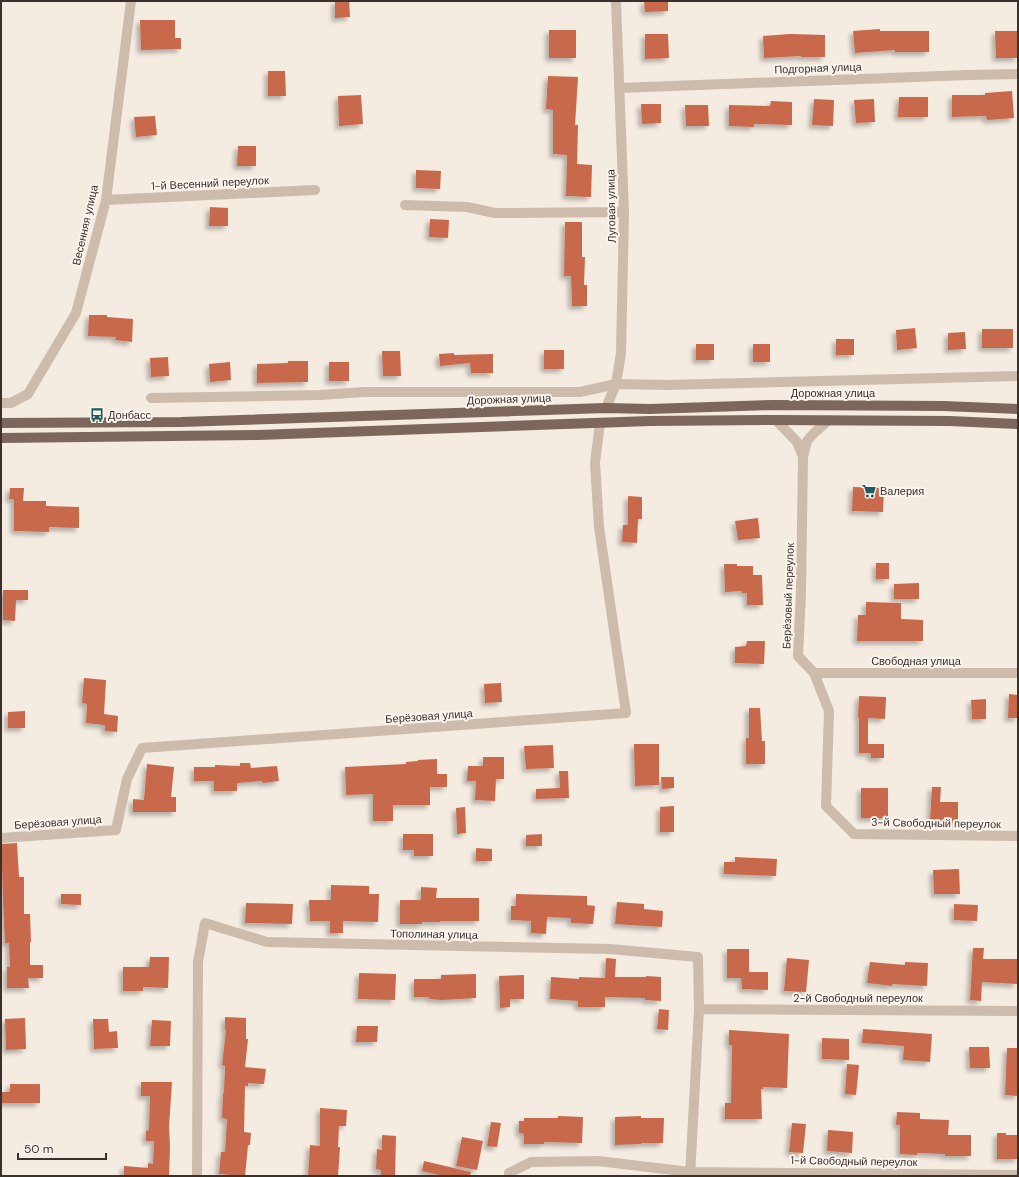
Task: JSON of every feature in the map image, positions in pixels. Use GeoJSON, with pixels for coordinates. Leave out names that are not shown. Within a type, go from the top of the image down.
{"type":"FeatureCollection","features":[{"type":"Feature","properties":{"kind":"main road","name":"Дорожная улица"},"geometry":{"type":"LineString","coordinates":[[1,423],[181,422],[606,408],[650,409],[773,405],[943,406],[1018,409]]}},
{"type":"Feature","properties":{"kind":"main road"},"geometry":{"type":"LineString","coordinates":[[1,438],[258,435],[650,421],[829,420],[949,421],[1018,424]]}},
{"type":"Feature","properties":{"kind":"street","name":"Весенняя улица"},"geometry":{"type":"LineString","coordinates":[[1,403],[11,403],[28,394],[76,313],[106,200],[131,1]]}},
{"type":"Feature","properties":{"kind":"street","name":"Луговая улица"},"geometry":{"type":"LineString","coordinates":[[606,408],[616,384],[621,353],[624,212],[616,1]]}},
{"type":"Feature","properties":{"kind":"street","name":"Подгорная улица"},"geometry":{"type":"LineString","coordinates":[[619,88],[968,74],[1018,74]]}},
{"type":"Feature","properties":{"kind":"street","name":"1-й Весенний переулок"},"geometry":{"type":"LineString","coordinates":[[106,200],[315,190]]}},
{"type":"Feature","properties":{"kind":"street"},"geometry":{"type":"LineString","coordinates":[[404,204],[467,207],[494,213],[624,212]]}},
{"type":"Feature","properties":{"kind":"street","name":"Дорожная улица"},"geometry":{"type":"LineString","coordinates":[[151,398],[320,395],[364,392],[580,392],[616,384],[668,385],[1018,376]]}},
{"type":"Feature","properties":{"kind":"street","name":"Берёзовый переулок"},"geometry":{"type":"LineString","coordinates":[[776,420],[798,442],[803,457]]}},
{"type":"Feature","properties":{"kind":"street","name":"Берёзовый переулок"},"geometry":{"type":"LineString","coordinates":[[829,420],[807,441],[803,457],[801,592],[798,656],[814,673],[829,711],[826,806],[854,834]]}},
{"type":"Feature","properties":{"kind":"street","name":"Берёзовая улица"},"geometry":{"type":"LineString","coordinates":[[1,838],[116,830],[127,779],[142,748],[626,713],[599,527],[595,463],[600,423]]}},
{"type":"Feature","properties":{"kind":"street","name":"Свободная улица"},"geometry":{"type":"LineString","coordinates":[[814,673],[1018,673]]}},
{"type":"Feature","properties":{"kind":"street","name":"3-й Свободный переулок"},"geometry":{"type":"LineString","coordinates":[[854,834],[1018,836]]}},
{"type":"Feature","properties":{"kind":"street","name":"Тополиная улица"},"geometry":{"type":"LineString","coordinates":[[197,1176],[198,962],[205,923],[267,942],[610,949],[698,957],[699,1009],[690,1174]]}},
{"type":"Feature","properties":{"kind":"street","name":"2-й Свободный переулок"},"geometry":{"type":"LineString","coordinates":[[699,1009],[1018,1011]]}},
{"type":"Feature","properties":{"kind":"street","name":"1-й Свободный переулок"},"geometry":{"type":"LineString","coordinates":[[509,1173],[531,1162],[598,1161],[690,1174],[1018,1175]]}},
{"type":"Feature","properties":{"kind":"building"},"geometry":{"type":"Polygon","coordinates":[[[335,1],[349,1],[350,17],[335,18],[335,1]]]}},
{"type":"Feature","properties":{"kind":"building"},"geometry":{"type":"Polygon","coordinates":[[[644,1],[668,1],[668,11],[645,12],[644,1]]]}},
{"type":"Feature","properties":{"kind":"building"},"geometry":{"type":"Polygon","coordinates":[[[140,20],[175,20],[175,38],[181,38],[181,49],[141,50],[140,20]]]}},
{"type":"Feature","properties":{"kind":"building"},"geometry":{"type":"Polygon","coordinates":[[[880,29],[880,31],[929,31],[929,52],[895,52],[895,50],[855,53],[853,31],[880,29]]]}},
{"type":"Feature","properties":{"kind":"building"},"geometry":{"type":"Polygon","coordinates":[[[549,30],[576,30],[576,58],[549,58],[549,30]]]}},
{"type":"Feature","properties":{"kind":"building"},"geometry":{"type":"Polygon","coordinates":[[[995,31],[1018,31],[1018,58],[996,58],[995,31]]]}},
{"type":"Feature","properties":{"kind":"building"},"geometry":{"type":"Polygon","coordinates":[[[645,34],[668,34],[669,58],[645,59],[645,34]]]}},
{"type":"Feature","properties":{"kind":"building"},"geometry":{"type":"Polygon","coordinates":[[[790,34],[825,35],[825,57],[801,56],[764,58],[763,36],[790,34]]]}},
{"type":"Feature","properties":{"kind":"building"},"geometry":{"type":"Polygon","coordinates":[[[268,71],[285,71],[286,96],[268,96],[268,71]]]}},
{"type":"Feature","properties":{"kind":"building"},"geometry":{"type":"Polygon","coordinates":[[[548,76],[578,77],[575,125],[578,125],[577,164],[592,165],[591,197],[566,196],[567,155],[553,154],[553,110],[546,109],[548,76]]]}},
{"type":"Feature","properties":{"kind":"building"},"geometry":{"type":"Polygon","coordinates":[[[1012,91],[1014,118],[987,120],[986,116],[952,117],[952,95],[985,95],[985,93],[1012,91]]]}},
{"type":"Feature","properties":{"kind":"building"},"geometry":{"type":"Polygon","coordinates":[[[361,95],[363,124],[339,126],[338,96],[361,95]]]}},
{"type":"Feature","properties":{"kind":"building"},"geometry":{"type":"Polygon","coordinates":[[[899,97],[928,97],[928,117],[898,117],[899,97]]]}},
{"type":"Feature","properties":{"kind":"building"},"geometry":{"type":"Polygon","coordinates":[[[814,99],[834,100],[833,126],[812,125],[814,99]]]}},
{"type":"Feature","properties":{"kind":"building"},"geometry":{"type":"Polygon","coordinates":[[[874,99],[875,122],[856,123],[854,100],[874,99]]]}},
{"type":"Feature","properties":{"kind":"building"},"geometry":{"type":"Polygon","coordinates":[[[771,101],[792,102],[792,125],[754,124],[754,127],[729,126],[729,105],[770,106],[771,101]]]}},
{"type":"Feature","properties":{"kind":"building"},"geometry":{"type":"Polygon","coordinates":[[[641,104],[661,104],[661,123],[642,124],[641,104]]]}},
{"type":"Feature","properties":{"kind":"building"},"geometry":{"type":"Polygon","coordinates":[[[685,105],[708,105],[709,126],[686,126],[685,105]]]}},
{"type":"Feature","properties":{"kind":"building"},"geometry":{"type":"Polygon","coordinates":[[[155,116],[157,135],[136,137],[134,117],[155,116]]]}},
{"type":"Feature","properties":{"kind":"building"},"geometry":{"type":"Polygon","coordinates":[[[238,146],[256,146],[256,166],[237,166],[238,146]]]}},
{"type":"Feature","properties":{"kind":"building"},"geometry":{"type":"Polygon","coordinates":[[[416,170],[441,171],[440,189],[416,188],[416,170]]]}},
{"type":"Feature","properties":{"kind":"building"},"geometry":{"type":"Polygon","coordinates":[[[210,207],[228,208],[228,226],[209,226],[210,207]]]}},
{"type":"Feature","properties":{"kind":"building"},"geometry":{"type":"Polygon","coordinates":[[[430,219],[449,220],[448,238],[429,237],[430,219]]]}},
{"type":"Feature","properties":{"kind":"building"},"geometry":{"type":"Polygon","coordinates":[[[565,222],[582,222],[582,257],[585,257],[584,285],[587,285],[587,306],[572,306],[571,276],[564,276],[565,222]]]}},
{"type":"Feature","properties":{"kind":"building"},"geometry":{"type":"Polygon","coordinates":[[[89,315],[107,315],[107,317],[133,319],[132,342],[115,340],[116,337],[88,336],[89,315]]]}},
{"type":"Feature","properties":{"kind":"building"},"geometry":{"type":"Polygon","coordinates":[[[915,328],[917,348],[897,350],[896,330],[915,328]]]}},
{"type":"Feature","properties":{"kind":"building"},"geometry":{"type":"Polygon","coordinates":[[[982,329],[1013,329],[1013,348],[982,348],[982,329]]]}},
{"type":"Feature","properties":{"kind":"building"},"geometry":{"type":"Polygon","coordinates":[[[965,332],[966,349],[948,350],[948,333],[965,332]]]}},
{"type":"Feature","properties":{"kind":"building"},"geometry":{"type":"Polygon","coordinates":[[[836,339],[854,339],[854,355],[836,355],[836,339]]]}},
{"type":"Feature","properties":{"kind":"building"},"geometry":{"type":"Polygon","coordinates":[[[696,344],[714,344],[714,360],[696,360],[696,344]]]}},
{"type":"Feature","properties":{"kind":"building"},"geometry":{"type":"Polygon","coordinates":[[[753,344],[770,344],[770,362],[753,362],[753,344]]]}},
{"type":"Feature","properties":{"kind":"building"},"geometry":{"type":"Polygon","coordinates":[[[544,350],[564,350],[564,369],[544,369],[544,350]]]}},
{"type":"Feature","properties":{"kind":"building"},"geometry":{"type":"Polygon","coordinates":[[[382,351],[400,351],[401,376],[383,376],[382,351]]]}},
{"type":"Feature","properties":{"kind":"building"},"geometry":{"type":"Polygon","coordinates":[[[454,353],[454,355],[493,354],[493,373],[471,373],[470,363],[440,366],[439,354],[454,353]]]}},
{"type":"Feature","properties":{"kind":"building"},"geometry":{"type":"Polygon","coordinates":[[[168,357],[169,376],[151,377],[150,358],[168,357]]]}},
{"type":"Feature","properties":{"kind":"building"},"geometry":{"type":"Polygon","coordinates":[[[288,361],[308,361],[308,382],[257,383],[257,364],[288,363],[288,361]]]}},
{"type":"Feature","properties":{"kind":"building"},"geometry":{"type":"Polygon","coordinates":[[[230,362],[231,380],[210,382],[209,364],[230,362]]]}},
{"type":"Feature","properties":{"kind":"building"},"geometry":{"type":"Polygon","coordinates":[[[329,362],[349,362],[349,381],[329,381],[329,362]]]}},
{"type":"Feature","properties":{"kind":"building"},"geometry":{"type":"Polygon","coordinates":[[[853,487],[884,488],[883,512],[852,511],[853,487]]]}},
{"type":"Feature","properties":{"kind":"building"},"geometry":{"type":"Polygon","coordinates":[[[10,488],[24,488],[23,501],[46,501],[46,506],[79,507],[79,528],[49,527],[49,532],[14,531],[14,499],[9,499],[10,488]]]}},
{"type":"Feature","properties":{"kind":"building"},"geometry":{"type":"Polygon","coordinates":[[[628,496],[642,497],[642,519],[638,519],[637,543],[622,542],[623,525],[628,525],[628,496]]]}},
{"type":"Feature","properties":{"kind":"building"},"geometry":{"type":"Polygon","coordinates":[[[758,518],[760,538],[738,540],[735,521],[758,518]]]}},
{"type":"Feature","properties":{"kind":"building"},"geometry":{"type":"Polygon","coordinates":[[[876,563],[889,563],[889,579],[876,579],[876,563]]]}},
{"type":"Feature","properties":{"kind":"building"},"geometry":{"type":"Polygon","coordinates":[[[724,564],[753,566],[753,575],[762,575],[763,605],[747,605],[747,593],[742,593],[742,591],[725,592],[724,564]]]}},
{"type":"Feature","properties":{"kind":"building"},"geometry":{"type":"Polygon","coordinates":[[[919,583],[919,599],[894,599],[894,584],[919,583]]]}},
{"type":"Feature","properties":{"kind":"building"},"geometry":{"type":"Polygon","coordinates":[[[3,590],[28,590],[28,600],[16,600],[15,621],[3,620],[3,590]]]}},
{"type":"Feature","properties":{"kind":"building"},"geometry":{"type":"Polygon","coordinates":[[[866,602],[901,603],[901,619],[923,620],[923,641],[857,641],[858,615],[866,615],[866,602]]]}},
{"type":"Feature","properties":{"kind":"building"},"geometry":{"type":"Polygon","coordinates":[[[747,641],[765,641],[764,664],[735,663],[735,647],[746,646],[747,641]]]}},
{"type":"Feature","properties":{"kind":"building"},"geometry":{"type":"Polygon","coordinates":[[[84,678],[106,680],[104,714],[118,716],[117,732],[105,731],[105,725],[86,723],[87,704],[82,703],[84,678]]]}},
{"type":"Feature","properties":{"kind":"building"},"geometry":{"type":"Polygon","coordinates":[[[501,683],[502,702],[485,703],[484,684],[501,683]]]}},
{"type":"Feature","properties":{"kind":"building"},"geometry":{"type":"Polygon","coordinates":[[[1009,694],[1018,695],[1018,718],[1008,718],[1009,694]]]}},
{"type":"Feature","properties":{"kind":"building"},"geometry":{"type":"Polygon","coordinates":[[[859,696],[886,697],[885,719],[868,718],[868,744],[884,744],[884,758],[871,758],[871,753],[859,753],[859,696]]]}},
{"type":"Feature","properties":{"kind":"building"},"geometry":{"type":"Polygon","coordinates":[[[986,699],[986,719],[972,719],[971,700],[986,699]]]}},
{"type":"Feature","properties":{"kind":"building"},"geometry":{"type":"Polygon","coordinates":[[[749,708],[760,708],[762,741],[765,741],[765,764],[746,764],[746,738],[749,738],[749,708]]]}},
{"type":"Feature","properties":{"kind":"building"},"geometry":{"type":"Polygon","coordinates":[[[25,711],[25,728],[8,728],[8,712],[25,711]]]}},
{"type":"Feature","properties":{"kind":"building"},"geometry":{"type":"Polygon","coordinates":[[[634,744],[659,744],[659,785],[635,786],[634,744]]]}},
{"type":"Feature","properties":{"kind":"building"},"geometry":{"type":"Polygon","coordinates":[[[553,745],[554,768],[526,769],[524,746],[553,745]]]}},
{"type":"Feature","properties":{"kind":"building"},"geometry":{"type":"Polygon","coordinates":[[[483,757],[504,757],[504,779],[496,779],[495,801],[475,800],[476,781],[467,781],[468,766],[483,766],[483,757]]]}},
{"type":"Feature","properties":{"kind":"building"},"geometry":{"type":"Polygon","coordinates":[[[437,759],[437,774],[447,774],[447,787],[430,787],[430,805],[393,805],[393,821],[373,821],[373,794],[346,795],[345,767],[406,764],[406,762],[418,760],[437,759]]]}},
{"type":"Feature","properties":{"kind":"building"},"geometry":{"type":"Polygon","coordinates":[[[240,763],[250,763],[251,768],[277,766],[279,781],[263,783],[262,781],[237,783],[237,791],[214,791],[214,781],[194,781],[194,767],[215,767],[215,765],[240,766],[240,763]]]}},
{"type":"Feature","properties":{"kind":"building"},"geometry":{"type":"Polygon","coordinates":[[[147,764],[174,767],[171,797],[176,797],[176,812],[133,812],[133,799],[144,800],[147,764]]]}},
{"type":"Feature","properties":{"kind":"building"},"geometry":{"type":"Polygon","coordinates":[[[559,771],[568,771],[569,798],[536,799],[536,789],[560,788],[559,771]]]}},
{"type":"Feature","properties":{"kind":"building"},"geometry":{"type":"Polygon","coordinates":[[[661,777],[674,777],[674,788],[662,789],[661,777]]]}},
{"type":"Feature","properties":{"kind":"building"},"geometry":{"type":"Polygon","coordinates":[[[932,787],[941,787],[940,802],[958,802],[958,823],[930,822],[932,787]]]}},
{"type":"Feature","properties":{"kind":"building"},"geometry":{"type":"Polygon","coordinates":[[[861,788],[888,788],[888,818],[861,818],[861,788]]]}},
{"type":"Feature","properties":{"kind":"building"},"geometry":{"type":"Polygon","coordinates":[[[674,806],[674,832],[660,832],[660,807],[674,806]]]}},
{"type":"Feature","properties":{"kind":"building"},"geometry":{"type":"Polygon","coordinates":[[[465,807],[466,833],[457,834],[456,808],[465,807]]]}},
{"type":"Feature","properties":{"kind":"building"},"geometry":{"type":"Polygon","coordinates":[[[403,834],[433,834],[433,856],[414,856],[414,850],[403,850],[403,834]]]}},
{"type":"Feature","properties":{"kind":"building"},"geometry":{"type":"Polygon","coordinates":[[[542,834],[542,846],[526,846],[526,835],[542,834]]]}},
{"type":"Feature","properties":{"kind":"building"},"geometry":{"type":"Polygon","coordinates":[[[17,843],[19,877],[24,877],[24,914],[30,914],[30,965],[43,965],[43,978],[28,978],[29,988],[7,988],[7,967],[10,967],[9,943],[5,943],[1,844],[17,843]]]}},
{"type":"Feature","properties":{"kind":"building"},"geometry":{"type":"Polygon","coordinates":[[[476,848],[492,849],[492,861],[476,861],[476,848]]]}},
{"type":"Feature","properties":{"kind":"building"},"geometry":{"type":"Polygon","coordinates":[[[735,857],[777,859],[776,876],[724,874],[724,862],[735,862],[735,857]]]}},
{"type":"Feature","properties":{"kind":"building"},"geometry":{"type":"Polygon","coordinates":[[[959,869],[960,894],[934,894],[933,870],[959,869]]]}},
{"type":"Feature","properties":{"kind":"building"},"geometry":{"type":"Polygon","coordinates":[[[331,885],[369,886],[369,894],[379,894],[378,922],[343,921],[343,933],[330,933],[330,921],[310,921],[309,900],[331,900],[331,885]]]}},
{"type":"Feature","properties":{"kind":"building"},"geometry":{"type":"Polygon","coordinates":[[[421,887],[437,888],[436,898],[479,898],[479,921],[440,921],[422,922],[422,924],[400,924],[400,900],[421,900],[421,887]]]}},
{"type":"Feature","properties":{"kind":"building"},"geometry":{"type":"Polygon","coordinates":[[[61,894],[81,894],[81,905],[61,904],[61,894]]]}},
{"type":"Feature","properties":{"kind":"building"},"geometry":{"type":"Polygon","coordinates":[[[516,894],[587,896],[587,905],[595,906],[593,924],[571,923],[571,918],[547,917],[546,934],[531,933],[531,921],[511,920],[511,906],[516,906],[516,894]]]}},
{"type":"Feature","properties":{"kind":"building"},"geometry":{"type":"Polygon","coordinates":[[[617,902],[644,904],[644,909],[663,911],[662,927],[615,924],[617,902]]]}},
{"type":"Feature","properties":{"kind":"building"},"geometry":{"type":"Polygon","coordinates":[[[246,903],[293,904],[292,924],[245,923],[246,903]]]}},
{"type":"Feature","properties":{"kind":"building"},"geometry":{"type":"Polygon","coordinates":[[[954,904],[978,905],[977,921],[954,920],[954,904]]]}},
{"type":"Feature","properties":{"kind":"building"},"geometry":{"type":"Polygon","coordinates":[[[973,948],[984,948],[983,959],[1018,959],[1017,984],[982,982],[981,1001],[970,1000],[973,948]]]}},
{"type":"Feature","properties":{"kind":"building"},"geometry":{"type":"Polygon","coordinates":[[[727,949],[749,949],[749,972],[768,972],[768,990],[742,989],[741,978],[727,978],[727,949]]]}},
{"type":"Feature","properties":{"kind":"building"},"geometry":{"type":"Polygon","coordinates":[[[150,957],[169,957],[168,988],[143,987],[143,991],[123,991],[123,967],[149,967],[150,957]]]}},
{"type":"Feature","properties":{"kind":"building"},"geometry":{"type":"Polygon","coordinates":[[[606,958],[616,959],[615,977],[661,977],[661,1001],[645,1000],[645,998],[605,997],[605,1007],[578,1007],[578,1001],[550,999],[551,977],[579,979],[579,977],[605,978],[606,958]]]}},
{"type":"Feature","properties":{"kind":"building"},"geometry":{"type":"Polygon","coordinates":[[[787,958],[809,960],[806,992],[784,991],[787,958]]]}},
{"type":"Feature","properties":{"kind":"building"},"geometry":{"type":"Polygon","coordinates":[[[870,962],[905,965],[905,962],[928,963],[927,986],[892,984],[892,986],[867,983],[870,962]]]}},
{"type":"Feature","properties":{"kind":"building"},"geometry":{"type":"Polygon","coordinates":[[[359,973],[396,974],[395,1000],[358,999],[359,973]]]}},
{"type":"Feature","properties":{"kind":"building"},"geometry":{"type":"Polygon","coordinates":[[[476,974],[476,998],[442,1000],[429,999],[429,997],[414,997],[414,979],[441,979],[441,975],[476,974]]]}},
{"type":"Feature","properties":{"kind":"building"},"geometry":{"type":"Polygon","coordinates":[[[524,975],[524,999],[510,999],[510,1007],[500,1008],[499,976],[524,975]]]}},
{"type":"Feature","properties":{"kind":"building"},"geometry":{"type":"Polygon","coordinates":[[[659,1009],[669,1010],[668,1030],[657,1029],[659,1009]]]}},
{"type":"Feature","properties":{"kind":"building"},"geometry":{"type":"Polygon","coordinates":[[[225,1017],[246,1018],[246,1039],[248,1039],[245,1067],[266,1069],[264,1084],[248,1083],[248,1086],[245,1086],[244,1132],[251,1133],[250,1145],[248,1145],[245,1176],[219,1174],[221,1152],[225,1152],[227,1119],[222,1118],[225,1066],[222,1065],[226,1030],[225,1017]]]}},
{"type":"Feature","properties":{"kind":"building"},"geometry":{"type":"Polygon","coordinates":[[[25,1018],[26,1049],[6,1050],[5,1019],[25,1018]]]}},
{"type":"Feature","properties":{"kind":"building"},"geometry":{"type":"Polygon","coordinates":[[[93,1019],[108,1019],[109,1032],[117,1031],[118,1048],[94,1049],[93,1019]]]}},
{"type":"Feature","properties":{"kind":"building"},"geometry":{"type":"Polygon","coordinates":[[[152,1020],[171,1021],[170,1046],[150,1046],[152,1020]]]}},
{"type":"Feature","properties":{"kind":"building"},"geometry":{"type":"Polygon","coordinates":[[[357,1026],[378,1026],[377,1042],[356,1042],[357,1026]]]}},
{"type":"Feature","properties":{"kind":"building"},"geometry":{"type":"Polygon","coordinates":[[[863,1029],[932,1034],[930,1062],[903,1060],[904,1046],[862,1043],[863,1029]]]}},
{"type":"Feature","properties":{"kind":"building"},"geometry":{"type":"Polygon","coordinates":[[[729,1030],[789,1034],[787,1088],[763,1087],[763,1089],[761,1089],[762,1119],[725,1119],[725,1103],[731,1103],[732,1045],[729,1045],[729,1030]]]}},
{"type":"Feature","properties":{"kind":"building"},"geometry":{"type":"Polygon","coordinates":[[[822,1038],[849,1039],[849,1060],[822,1059],[822,1038]]]}},
{"type":"Feature","properties":{"kind":"building"},"geometry":{"type":"Polygon","coordinates":[[[969,1047],[989,1047],[990,1068],[970,1068],[969,1047]]]}},
{"type":"Feature","properties":{"kind":"building"},"geometry":{"type":"Polygon","coordinates":[[[1007,1048],[1018,1048],[1018,1096],[1005,1095],[1007,1048]]]}},
{"type":"Feature","properties":{"kind":"building"},"geometry":{"type":"Polygon","coordinates":[[[847,1064],[859,1065],[856,1095],[845,1094],[847,1064]]]}},
{"type":"Feature","properties":{"kind":"building"},"geometry":{"type":"Polygon","coordinates":[[[141,1082],[172,1082],[169,1126],[169,1176],[124,1176],[124,1166],[148,1168],[148,1163],[153,1164],[154,1141],[146,1141],[146,1131],[149,1130],[150,1096],[141,1096],[141,1082]]]}},
{"type":"Feature","properties":{"kind":"building"},"geometry":{"type":"Polygon","coordinates":[[[10,1084],[40,1084],[40,1103],[1,1103],[1,1092],[10,1092],[10,1084]]]}},
{"type":"Feature","properties":{"kind":"building"},"geometry":{"type":"Polygon","coordinates":[[[320,1108],[347,1110],[346,1126],[339,1126],[338,1147],[340,1147],[338,1176],[308,1176],[310,1145],[320,1146],[320,1108]]]}},
{"type":"Feature","properties":{"kind":"building"},"geometry":{"type":"Polygon","coordinates":[[[897,1112],[920,1113],[920,1119],[949,1120],[948,1135],[971,1135],[971,1156],[945,1156],[945,1154],[917,1153],[917,1155],[900,1154],[900,1125],[896,1125],[897,1112]]]}},
{"type":"Feature","properties":{"kind":"building"},"geometry":{"type":"Polygon","coordinates":[[[558,1116],[583,1117],[582,1143],[544,1142],[544,1144],[524,1144],[524,1134],[519,1133],[519,1121],[524,1121],[524,1118],[558,1118],[558,1116]]]}},
{"type":"Feature","properties":{"kind":"building"},"geometry":{"type":"Polygon","coordinates":[[[641,1116],[641,1118],[664,1118],[663,1143],[615,1145],[615,1117],[641,1116]]]}},
{"type":"Feature","properties":{"kind":"building"},"geometry":{"type":"Polygon","coordinates":[[[491,1122],[501,1123],[497,1147],[487,1146],[491,1122]]]}},
{"type":"Feature","properties":{"kind":"building"},"geometry":{"type":"Polygon","coordinates":[[[792,1123],[806,1124],[803,1153],[789,1152],[792,1123]]]}},
{"type":"Feature","properties":{"kind":"building"},"geometry":{"type":"Polygon","coordinates":[[[828,1130],[853,1132],[852,1153],[827,1151],[828,1130]]]}},
{"type":"Feature","properties":{"kind":"building"},"geometry":{"type":"Polygon","coordinates":[[[997,1133],[1018,1135],[1018,1159],[997,1159],[997,1133]]]}},
{"type":"Feature","properties":{"kind":"building"},"geometry":{"type":"Polygon","coordinates":[[[382,1135],[396,1136],[395,1176],[381,1176],[381,1170],[376,1169],[377,1149],[382,1150],[382,1135]]]}},
{"type":"Feature","properties":{"kind":"building"},"geometry":{"type":"Polygon","coordinates":[[[462,1137],[483,1141],[477,1170],[456,1166],[462,1137]]]}},
{"type":"Feature","properties":{"kind":"building"},"geometry":{"type":"Polygon","coordinates":[[[424,1161],[471,1172],[470,1176],[443,1176],[422,1171],[424,1161]]]}},
{"type":"Feature","properties":{"kind":"place","name":"Донбасс"},"geometry":{"type":"Point","coordinates":[97,415]}},
{"type":"Feature","properties":{"kind":"place","name":"Валерия"},"geometry":{"type":"Point","coordinates":[869,491]}}]}
